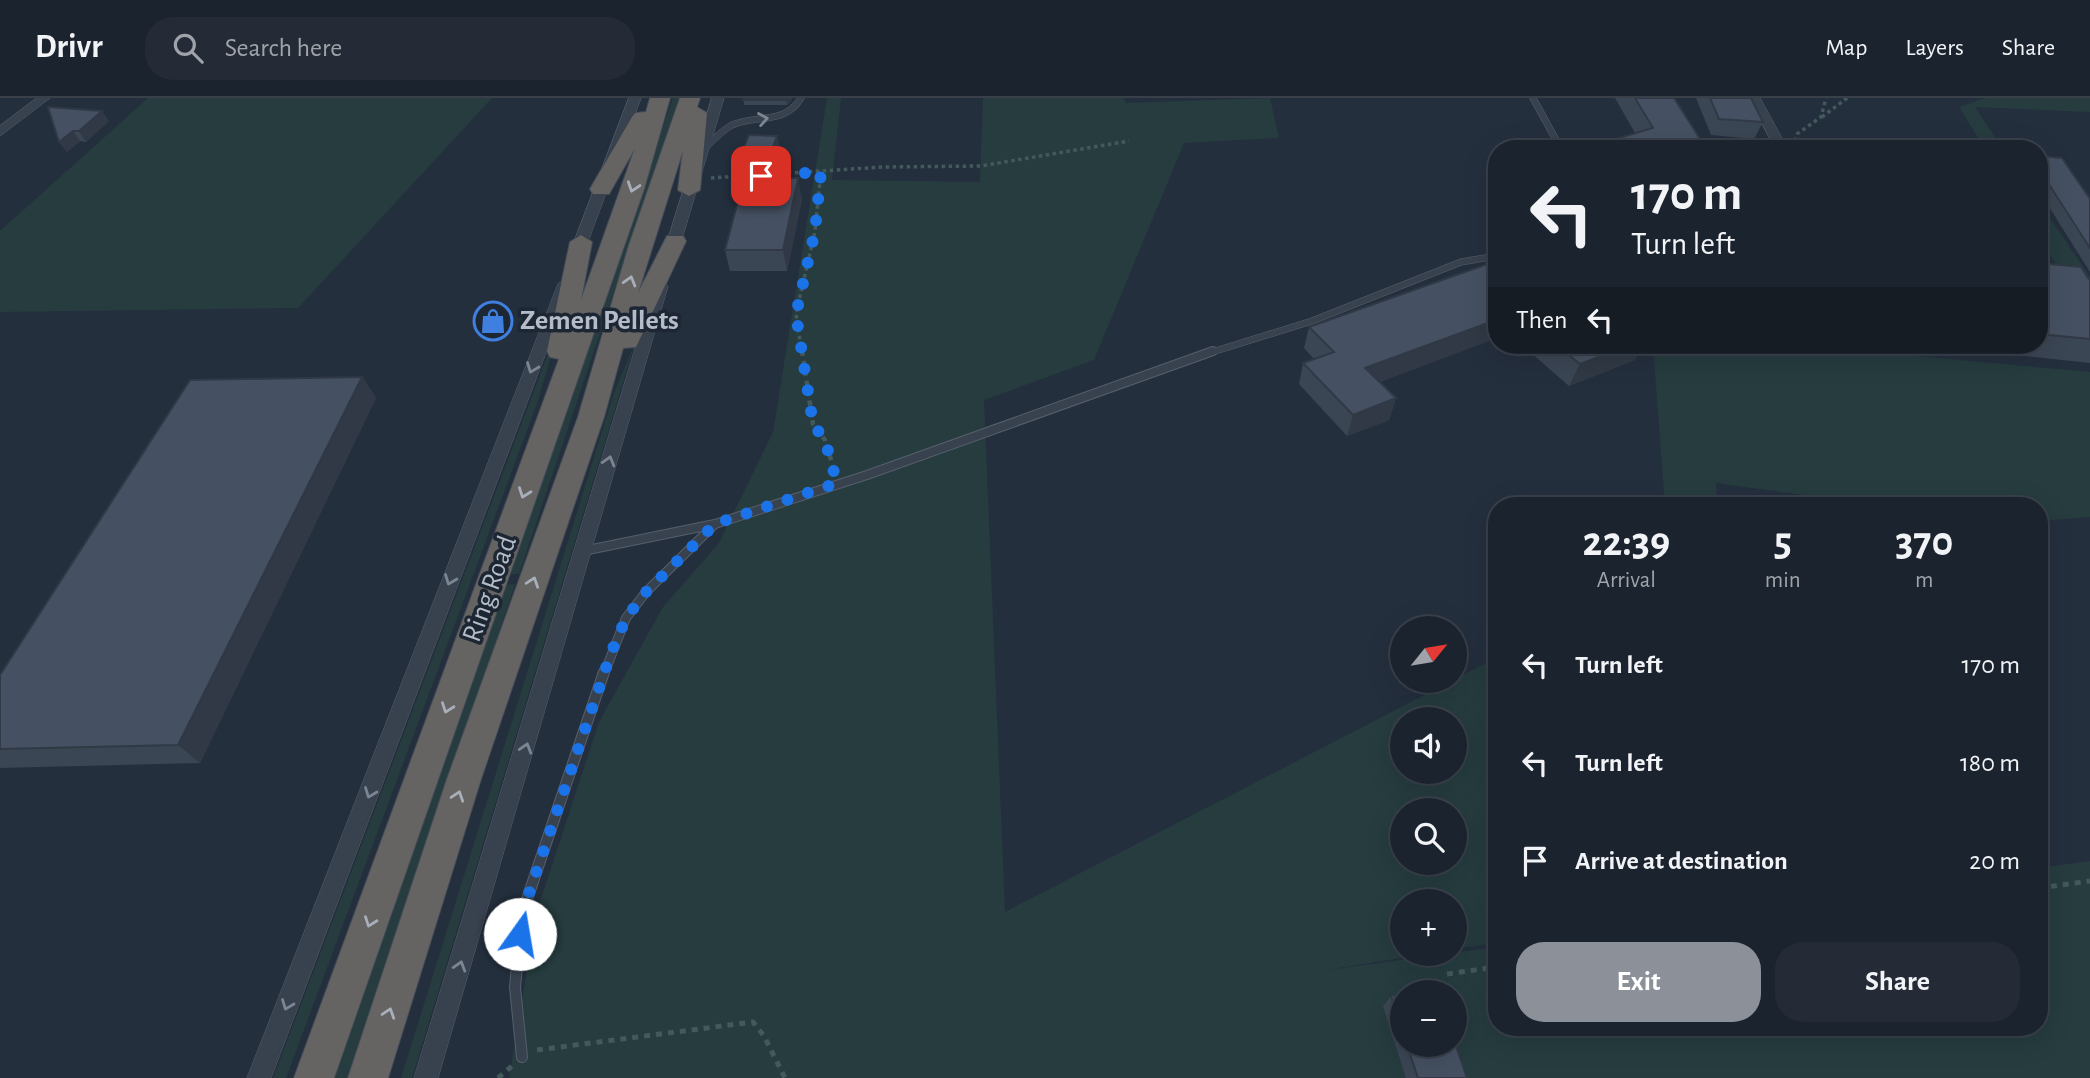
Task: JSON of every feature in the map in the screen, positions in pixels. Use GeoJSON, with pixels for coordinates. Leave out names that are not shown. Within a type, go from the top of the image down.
{"type":"FeatureCollection","features":[{"type":"Feature","properties":{"kind":"highway"},"geometry":{"type":"LineString","coordinates":[[601,189],[652,98]]}},
{"type":"Feature","properties":{"kind":"highway","name":"Ring Road"},"geometry":{"type":"LineString","coordinates":[[314,1078],[633,188],[660,98]]}},
{"type":"Feature","properties":{"kind":"highway","name":"Ring Road"},"geometry":{"type":"LineString","coordinates":[[368,1078],[464,779],[591,417],[640,245],[690,98]]}},
{"type":"Feature","properties":{"kind":"highway"},"geometry":{"type":"LineString","coordinates":[[691,184],[699,98]]}},
{"type":"Feature","properties":{"kind":"highway"},"geometry":{"type":"LineString","coordinates":[[591,417],[675,241]]}},
{"type":"Feature","properties":{"kind":"highway"},"geometry":{"type":"LineString","coordinates":[[538,453],[581,242]]}},
{"type":"Feature","properties":{"kind":"street"},"geometry":{"type":"LineString","coordinates":[[0,132],[44,98]]}},
{"type":"Feature","properties":{"kind":"street"},"geometry":{"type":"LineString","coordinates":[[259,1078],[635,98]]}},
{"type":"Feature","properties":{"kind":"street"},"geometry":{"type":"LineString","coordinates":[[426,1078],[718,98]]}},
{"type":"Feature","properties":{"kind":"street"},"geometry":{"type":"LineString","coordinates":[[1754,98],[1778,140]]}},
{"type":"Feature","properties":{"kind":"lane"},"geometry":{"type":"LineString","coordinates":[[701,152],[726,128],[738,123],[788,114],[796,110],[801,98]]}},
{"type":"Feature","properties":{"kind":"lane"},"geometry":{"type":"LineString","coordinates":[[1533,98],[1556,140]]}},
{"type":"Feature","properties":{"kind":"lane"},"geometry":{"type":"LineString","coordinates":[[583,551],[715,524],[1237,343],[1312,321],[1461,262],[1488,257]]}},
{"type":"Feature","properties":{"kind":"lane"},"geometry":{"type":"LineString","coordinates":[[522,1057],[515,987],[522,914],[611,653],[626,618],[646,592],[715,524]]}},
{"type":"Feature","properties":{"kind":"path"},"geometry":{"type":"LineString","coordinates":[[1821,117],[1826,98]]}},
{"type":"Feature","properties":{"kind":"path"},"geometry":{"type":"LineString","coordinates":[[1795,140],[1797,134],[1847,98]]}},
{"type":"Feature","properties":{"kind":"path"},"geometry":{"type":"LineString","coordinates":[[691,184],[884,167],[981,166],[1129,141]]}},
{"type":"Feature","properties":{"kind":"path"},"geometry":{"type":"LineString","coordinates":[[821,172],[815,231],[796,314],[813,424],[825,440],[837,483]]}},
{"type":"Feature","properties":{"kind":"path"},"geometry":{"type":"LineString","coordinates":[[2048,887],[2090,881]]}},
{"type":"Feature","properties":{"kind":"path"},"geometry":{"type":"LineString","coordinates":[[1447,974],[1488,968]]}},
{"type":"Feature","properties":{"kind":"path"},"geometry":{"type":"LineString","coordinates":[[522,1057],[541,1048],[753,1022],[764,1036],[785,1078]]}},
{"type":"Feature","properties":{"kind":"green space"},"geometry":{"type":"Polygon","coordinates":[[[148,98],[492,98],[298,308],[0,312],[0,231],[148,98]]]}},
{"type":"Feature","properties":{"kind":"green space"},"geometry":{"type":"Polygon","coordinates":[[[673,98],[679,98],[519,574],[510,574],[673,98]]]}},
{"type":"Feature","properties":{"kind":"green space"},"geometry":{"type":"Polygon","coordinates":[[[827,98],[841,98],[832,180],[980,182],[983,98],[1124,98],[1126,103],[1270,98],[1279,138],[1184,143],[1094,360],[984,400],[1005,912],[1390,713],[1390,784],[1467,784],[1467,707],[1401,707],[1428,693],[1467,693],[1467,673],[1488,662],[1488,944],[1467,947],[1467,889],[1390,889],[1390,960],[1327,970],[1390,961],[1390,966],[1467,966],[1467,951],[1488,948],[1488,1036],[2048,1036],[2048,867],[2090,861],[2090,1078],[509,1078],[537,911],[599,722],[663,607],[719,543],[773,432],[827,98]]]}},
{"type":"Feature","properties":{"kind":"green space"},"geometry":{"type":"Polygon","coordinates":[[[1985,98],[2090,98],[2090,112],[1975,107],[1997,140],[1979,140],[1959,107],[1985,98]]]}},
{"type":"Feature","properties":{"kind":"green space"},"geometry":{"type":"Polygon","coordinates":[[[2048,215],[2090,277],[2090,320],[2048,251],[2048,215]]]}},
{"type":"Feature","properties":{"kind":"green space"},"geometry":{"type":"Polygon","coordinates":[[[554,338],[538,401],[286,1078],[273,1078],[554,338]]]}},
{"type":"Feature","properties":{"kind":"green space"},"geometry":{"type":"Polygon","coordinates":[[[636,340],[412,1078],[401,1078],[614,393],[636,340]]]}},
{"type":"Feature","properties":{"kind":"green space"},"geometry":{"type":"Polygon","coordinates":[[[1654,354],[1895,354],[2090,372],[2090,517],[2048,520],[2048,497],[1819,497],[1716,483],[1717,497],[1664,497],[1654,354]]]}},
{"type":"Feature","properties":{"kind":"green space"},"geometry":{"type":"Polygon","coordinates":[[[515,584],[350,1078],[335,1078],[506,585],[515,584]]]}},
{"type":"Feature","properties":{"kind":"building"},"geometry":{"type":"Polygon","coordinates":[[[744,98],[788,98],[743,100],[744,98]]]}},
{"type":"Feature","properties":{"kind":"building"},"geometry":{"type":"Polygon","coordinates":[[[1635,98],[1674,98],[1701,140],[1612,140],[1653,128],[1635,98]]]}},
{"type":"Feature","properties":{"kind":"building"},"geometry":{"type":"Polygon","coordinates":[[[1710,98],[1751,98],[1763,122],[1719,119],[1710,98]]]}},
{"type":"Feature","properties":{"kind":"building"},"geometry":{"type":"Polygon","coordinates":[[[48,107],[102,111],[79,131],[73,131],[59,142],[48,107]]]}},
{"type":"Feature","properties":{"kind":"building"},"geometry":{"type":"Polygon","coordinates":[[[749,135],[777,136],[769,159],[740,158],[749,135]]]}},
{"type":"Feature","properties":{"kind":"building"},"geometry":{"type":"Polygon","coordinates":[[[2048,157],[2062,158],[2090,199],[2090,248],[2048,183],[2048,157]]]}},
{"type":"Feature","properties":{"kind":"building"},"geometry":{"type":"Polygon","coordinates":[[[744,178],[798,178],[783,250],[725,250],[744,178]]]}},
{"type":"Feature","properties":{"kind":"building"},"geometry":{"type":"Polygon","coordinates":[[[1488,264],[1488,323],[1365,368],[1396,398],[1353,415],[1303,363],[1334,352],[1309,327],[1488,264]]]}},
{"type":"Feature","properties":{"kind":"building"},"geometry":{"type":"Polygon","coordinates":[[[2048,264],[2081,267],[2090,281],[2090,339],[2048,335],[2048,264]]]}},
{"type":"Feature","properties":{"kind":"building"},"geometry":{"type":"Polygon","coordinates":[[[1568,354],[1606,354],[1580,364],[1568,354]]]}},
{"type":"Feature","properties":{"kind":"building"},"geometry":{"type":"Polygon","coordinates":[[[362,377],[178,745],[0,749],[0,675],[190,380],[362,377]]]}},
{"type":"Feature","properties":{"kind":"building"},"geometry":{"type":"Polygon","coordinates":[[[1411,1057],[1460,1057],[1467,1078],[1418,1078],[1411,1057]]]}},
{"type":"Feature","properties":{"kind":"place","name":"Zemen Pellets"},"geometry":{"type":"Point","coordinates":[493,321]}},
{"type":"Feature","properties":{"kind":"route"},"geometry":{"type":"LineString","coordinates":[[520,934],[522,914],[537,877],[611,653],[626,618],[646,592],[715,524],[837,483],[834,464],[825,440],[813,424],[797,335],[796,314],[815,231],[821,172],[761,176]]}}]}
